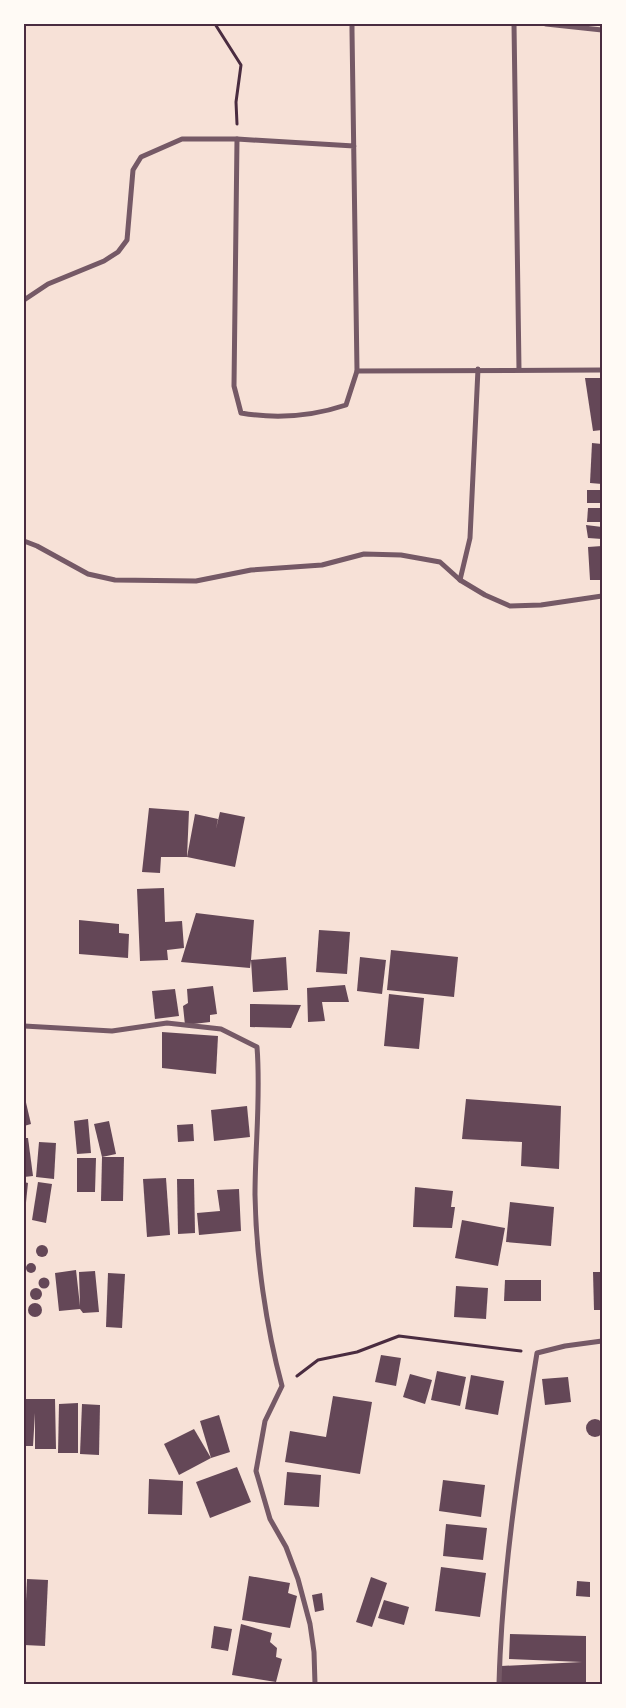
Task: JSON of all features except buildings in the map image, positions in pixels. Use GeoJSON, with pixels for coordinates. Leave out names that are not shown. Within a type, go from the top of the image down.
{"type":"FeatureCollection","features":[{"type":"Feature","properties":{"kind":"street"},"geometry":{"type":"LineString","coordinates":[[237,139],[234,386],[241,414],[259,416],[320,413],[346,405],[357,371],[352,24]]}},
{"type":"Feature","properties":{"kind":"street"},"geometry":{"type":"LineString","coordinates":[[514,24],[519,369]]}},
{"type":"Feature","properties":{"kind":"street"},"geometry":{"type":"LineString","coordinates":[[546,24],[602,30]]}},
{"type":"Feature","properties":{"kind":"street"},"geometry":{"type":"LineString","coordinates":[[24,300],[48,284],[104,261],[118,252],[127,240],[133,170],[142,157],[182,139],[237,139],[354,146]]}},
{"type":"Feature","properties":{"kind":"street"},"geometry":{"type":"LineString","coordinates":[[357,371],[478,369],[602,370]]}},
{"type":"Feature","properties":{"kind":"street"},"geometry":{"type":"LineString","coordinates":[[460,580],[470,538],[478,369]]}},
{"type":"Feature","properties":{"kind":"street"},"geometry":{"type":"LineString","coordinates":[[24,542],[37,546],[88,574],[115,580],[196,581],[251,570],[322,565],[364,554],[401,555],[440,562],[460,580],[485,595],[510,606],[541,605],[602,596]]}},
{"type":"Feature","properties":{"kind":"street"},"geometry":{"type":"LineString","coordinates":[[24,1026],[112,1031],[167,1023],[221,1029],[256,1047],[259,1077],[255,1194],[258,1248],[270,1343],[282,1386],[265,1421],[256,1471],[270,1519],[286,1547],[298,1579],[310,1624],[314,1652],[315,1684]]}},
{"type":"Feature","properties":{"kind":"street"},"geometry":{"type":"LineString","coordinates":[[500,1684],[506,1577],[518,1469],[537,1353],[565,1346],[602,1341]]}},
{"type":"Feature","properties":{"kind":"path"},"geometry":{"type":"LineString","coordinates":[[215,24],[240,65],[236,102],[237,139]]}},
{"type":"Feature","properties":{"kind":"path"},"geometry":{"type":"LineString","coordinates":[[282,1386],[318,1360],[357,1352],[399,1336],[537,1353]]}}]}
